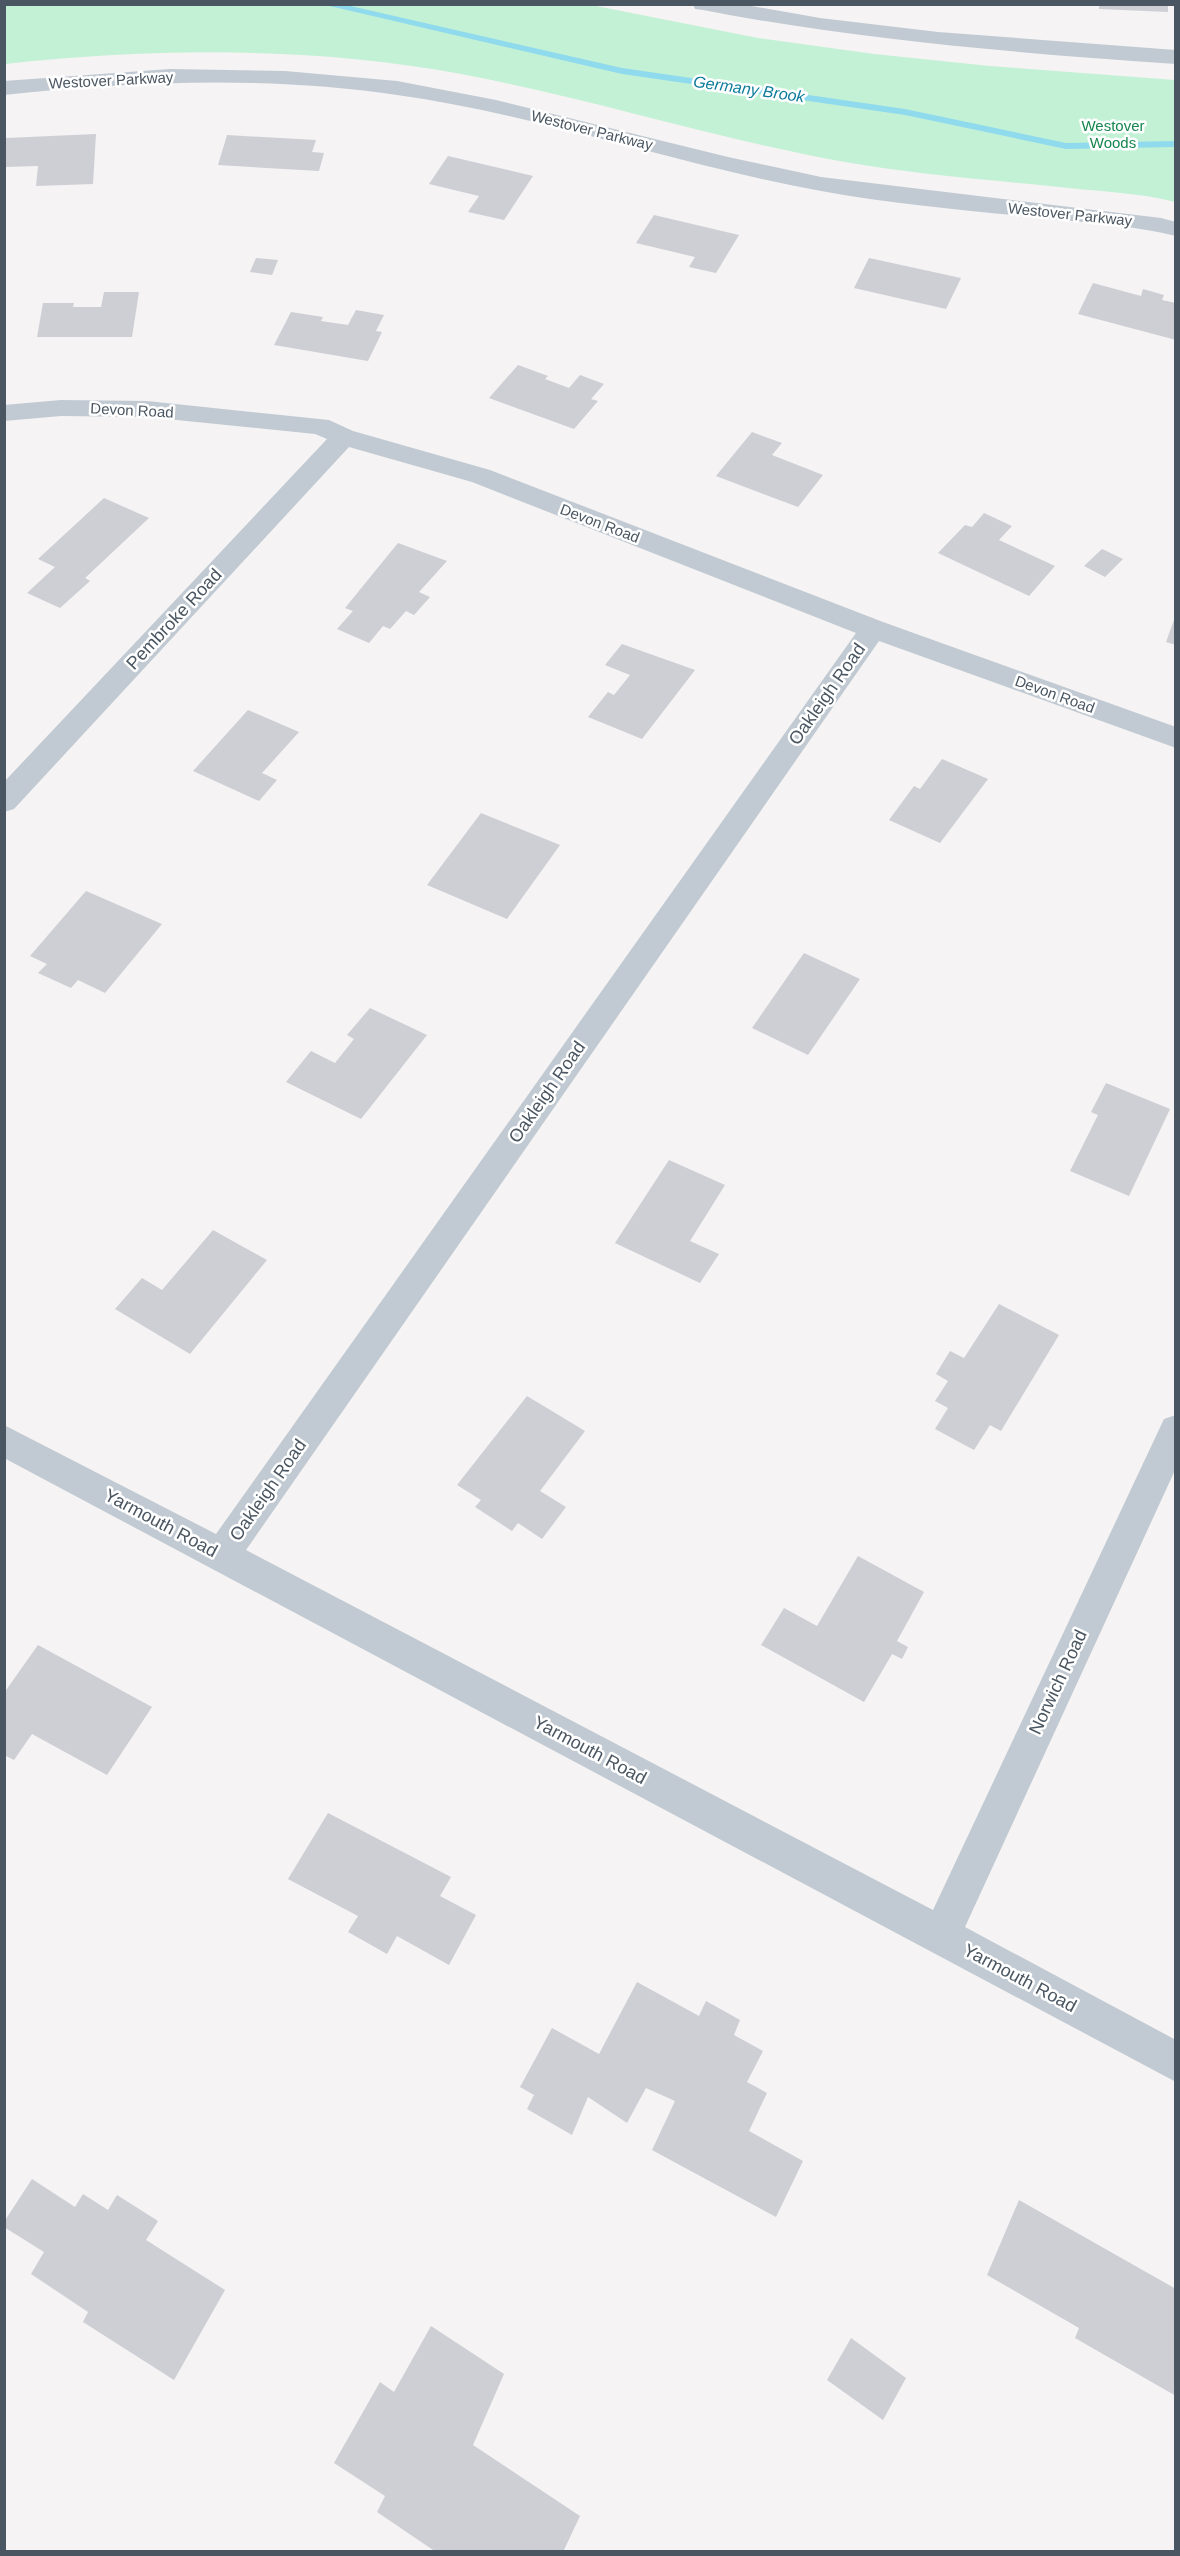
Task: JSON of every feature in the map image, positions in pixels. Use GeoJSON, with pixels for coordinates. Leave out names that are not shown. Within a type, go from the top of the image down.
{"type":"FeatureCollection","features":[{"type":"Feature","properties":{"kind":"street"},"geometry":{"type":"LineString","coordinates":[[703,4],[790,20],[939,39],[1176,57]]}},
{"type":"Feature","properties":{"kind":"street","name":"Westover Parkway"},"geometry":{"type":"LineString","coordinates":[[4,88],[111,78],[210,77],[306,80],[400,89],[491,105],[817,183],[894,195],[1125,219],[1176,229]]}},
{"type":"Feature","properties":{"kind":"street","name":"Devon Road"},"geometry":{"type":"LineString","coordinates":[[4,413],[61,408],[147,409],[320,426],[344,437],[481,476],[873,629],[1176,738]]}},
{"type":"Feature","properties":{"kind":"street","name":"Pembroke Road"},"geometry":{"type":"LineString","coordinates":[[4,801],[344,437]]}},
{"type":"Feature","properties":{"kind":"street","name":"Oakleigh Road"},"geometry":{"type":"LineString","coordinates":[[222,1555],[873,629]]}},
{"type":"Feature","properties":{"kind":"street","name":"Norwich Road"},"geometry":{"type":"LineString","coordinates":[[940,1935],[1176,1430]]}},
{"type":"Feature","properties":{"kind":"street","name":"Yarmouth Road"},"geometry":{"type":"LineString","coordinates":[[4,1440],[1176,2062]]}},
{"type":"Feature","properties":{"kind":"green space","name":"Westover Woods"},"geometry":{"type":"Polygon","coordinates":[[[4,5],[591,5],[758,38],[874,54],[990,66],[1175,80],[1175,202],[1136,195],[873,167],[797,153],[461,74],[348,58],[233,52],[119,55],[5,64],[4,5]]]}},
{"type":"Feature","properties":{"kind":"building"},"geometry":{"type":"Polygon","coordinates":[[[1099,4],[1168,4],[1168,12],[1099,9],[1099,4]]]}},
{"type":"Feature","properties":{"kind":"building"},"geometry":{"type":"Polygon","coordinates":[[[96,134],[93,184],[36,186],[38,166],[4,167],[6,138],[96,134]]]}},
{"type":"Feature","properties":{"kind":"building"},"geometry":{"type":"Polygon","coordinates":[[[227,135],[316,140],[312,152],[324,153],[319,171],[218,165],[227,135]]]}},
{"type":"Feature","properties":{"kind":"building"},"geometry":{"type":"Polygon","coordinates":[[[448,156],[533,176],[504,220],[468,212],[479,196],[429,184],[448,156]]]}},
{"type":"Feature","properties":{"kind":"building"},"geometry":{"type":"Polygon","coordinates":[[[654,215],[739,235],[716,273],[689,267],[695,257],[636,243],[654,215]]]}},
{"type":"Feature","properties":{"kind":"building"},"geometry":{"type":"Polygon","coordinates":[[[256,258],[278,260],[272,275],[250,272],[256,258]]]}},
{"type":"Feature","properties":{"kind":"building"},"geometry":{"type":"Polygon","coordinates":[[[869,258],[961,278],[946,309],[854,288],[869,258]]]}},
{"type":"Feature","properties":{"kind":"building"},"geometry":{"type":"Polygon","coordinates":[[[1093,283],[1141,296],[1143,289],[1164,295],[1162,300],[1176,303],[1176,340],[1078,314],[1093,283]]]}},
{"type":"Feature","properties":{"kind":"building"},"geometry":{"type":"Polygon","coordinates":[[[104,292],[139,292],[132,337],[37,337],[43,303],[74,303],[73,307],[101,307],[104,292]]]}},
{"type":"Feature","properties":{"kind":"building"},"geometry":{"type":"Polygon","coordinates":[[[356,310],[384,315],[376,331],[382,332],[368,361],[274,345],[291,312],[323,317],[321,321],[348,325],[356,310]]]}},
{"type":"Feature","properties":{"kind":"building"},"geometry":{"type":"Polygon","coordinates":[[[518,365],[548,376],[545,379],[569,388],[580,375],[604,384],[591,399],[598,401],[574,429],[489,398],[518,365]]]}},
{"type":"Feature","properties":{"kind":"building"},"geometry":{"type":"Polygon","coordinates":[[[752,432],[782,443],[772,455],[823,475],[798,507],[716,476],[752,432]]]}},
{"type":"Feature","properties":{"kind":"building"},"geometry":{"type":"Polygon","coordinates":[[[104,498],[149,518],[85,578],[90,581],[60,608],[27,593],[55,567],[38,559],[104,498]]]}},
{"type":"Feature","properties":{"kind":"building"},"geometry":{"type":"Polygon","coordinates":[[[984,513],[1012,526],[999,540],[1055,566],[1029,596],[938,553],[965,525],[972,527],[984,513]]]}},
{"type":"Feature","properties":{"kind":"building"},"geometry":{"type":"Polygon","coordinates":[[[398,543],[447,561],[419,592],[430,597],[414,615],[406,611],[390,629],[383,626],[369,643],[337,629],[353,611],[345,608],[398,543]]]}},
{"type":"Feature","properties":{"kind":"building"},"geometry":{"type":"Polygon","coordinates":[[[1102,549],[1123,559],[1105,577],[1084,566],[1102,549]]]}},
{"type":"Feature","properties":{"kind":"building"},"geometry":{"type":"Polygon","coordinates":[[[1176,617],[1176,645],[1166,642],[1176,617]]]}},
{"type":"Feature","properties":{"kind":"building"},"geometry":{"type":"Polygon","coordinates":[[[622,644],[695,670],[642,739],[588,717],[608,692],[614,695],[630,675],[605,665],[622,644]]]}},
{"type":"Feature","properties":{"kind":"building"},"geometry":{"type":"Polygon","coordinates":[[[248,710],[299,732],[262,773],[277,780],[259,801],[193,771],[248,710]]]}},
{"type":"Feature","properties":{"kind":"building"},"geometry":{"type":"Polygon","coordinates":[[[942,759],[988,779],[940,843],[889,820],[914,786],[920,789],[942,759]]]}},
{"type":"Feature","properties":{"kind":"building"},"geometry":{"type":"Polygon","coordinates":[[[481,813],[560,845],[507,919],[427,885],[481,813]]]}},
{"type":"Feature","properties":{"kind":"building"},"geometry":{"type":"Polygon","coordinates":[[[86,891],[162,924],[105,993],[78,980],[71,988],[38,973],[47,964],[30,956],[86,891]]]}},
{"type":"Feature","properties":{"kind":"building"},"geometry":{"type":"Polygon","coordinates":[[[804,953],[860,979],[808,1055],[752,1028],[804,953]]]}},
{"type":"Feature","properties":{"kind":"building"},"geometry":{"type":"Polygon","coordinates":[[[370,1008],[427,1035],[361,1119],[286,1082],[311,1051],[335,1063],[354,1039],[347,1035],[370,1008]]]}},
{"type":"Feature","properties":{"kind":"building"},"geometry":{"type":"Polygon","coordinates":[[[1106,1083],[1170,1109],[1129,1196],[1070,1171],[1098,1115],[1091,1112],[1106,1083]]]}},
{"type":"Feature","properties":{"kind":"building"},"geometry":{"type":"Polygon","coordinates":[[[669,1160],[725,1185],[690,1241],[719,1254],[700,1283],[615,1243],[669,1160]]]}},
{"type":"Feature","properties":{"kind":"building"},"geometry":{"type":"Polygon","coordinates":[[[213,1230],[267,1260],[190,1354],[115,1309],[142,1278],[162,1290],[213,1230]]]}},
{"type":"Feature","properties":{"kind":"building"},"geometry":{"type":"Polygon","coordinates":[[[999,1304],[1059,1335],[1001,1431],[990,1425],[974,1450],[935,1429],[948,1408],[935,1401],[948,1381],[936,1374],[950,1351],[964,1358],[999,1304]]]}},
{"type":"Feature","properties":{"kind":"building"},"geometry":{"type":"Polygon","coordinates":[[[527,1396],[585,1431],[540,1491],[566,1507],[542,1539],[518,1523],[512,1531],[475,1507],[481,1500],[457,1485],[527,1396]]]}},
{"type":"Feature","properties":{"kind":"building"},"geometry":{"type":"Polygon","coordinates":[[[858,1556],[924,1592],[897,1641],[908,1647],[902,1659],[892,1654],[864,1702],[761,1645],[784,1608],[817,1626],[858,1556]]]}},
{"type":"Feature","properties":{"kind":"building"},"geometry":{"type":"Polygon","coordinates":[[[38,1645],[152,1707],[107,1775],[32,1734],[14,1760],[4,1755],[4,1693],[38,1645]]]}},
{"type":"Feature","properties":{"kind":"building"},"geometry":{"type":"Polygon","coordinates":[[[328,1813],[451,1877],[440,1896],[476,1915],[449,1965],[397,1936],[387,1954],[348,1932],[358,1916],[288,1879],[328,1813]]]}},
{"type":"Feature","properties":{"kind":"building"},"geometry":{"type":"Polygon","coordinates":[[[637,1982],[699,2016],[706,2001],[740,2020],[734,2035],[763,2051],[747,2082],[767,2093],[749,2131],[803,2161],[776,2217],[652,2150],[675,2101],[646,2088],[627,2123],[588,2097],[572,2135],[527,2109],[534,2095],[520,2087],[552,2028],[599,2054],[637,1982]]]}},
{"type":"Feature","properties":{"kind":"building"},"geometry":{"type":"Polygon","coordinates":[[[32,2179],[75,2207],[83,2194],[108,2210],[117,2195],[158,2221],[146,2240],[225,2290],[174,2380],[83,2322],[88,2312],[31,2274],[44,2252],[4,2227],[4,2222],[32,2179]]]}},
{"type":"Feature","properties":{"kind":"building"},"geometry":{"type":"Polygon","coordinates":[[[1019,2200],[1176,2289],[1176,2396],[1075,2338],[1079,2328],[987,2275],[1019,2200]]]}},
{"type":"Feature","properties":{"kind":"building"},"geometry":{"type":"Polygon","coordinates":[[[431,2326],[504,2374],[473,2445],[580,2516],[563,2552],[436,2552],[377,2512],[385,2496],[334,2463],[380,2382],[394,2392],[431,2326]]]}},
{"type":"Feature","properties":{"kind":"building"},"geometry":{"type":"Polygon","coordinates":[[[851,2338],[906,2378],[883,2420],[827,2380],[851,2338]]]}},
{"type":"Feature","properties":{"kind":"waterway","name":"Germany Brook"},"geometry":{"type":"LineString","coordinates":[[326,4],[622,71],[905,112],[1066,146],[1176,144]]}}]}
